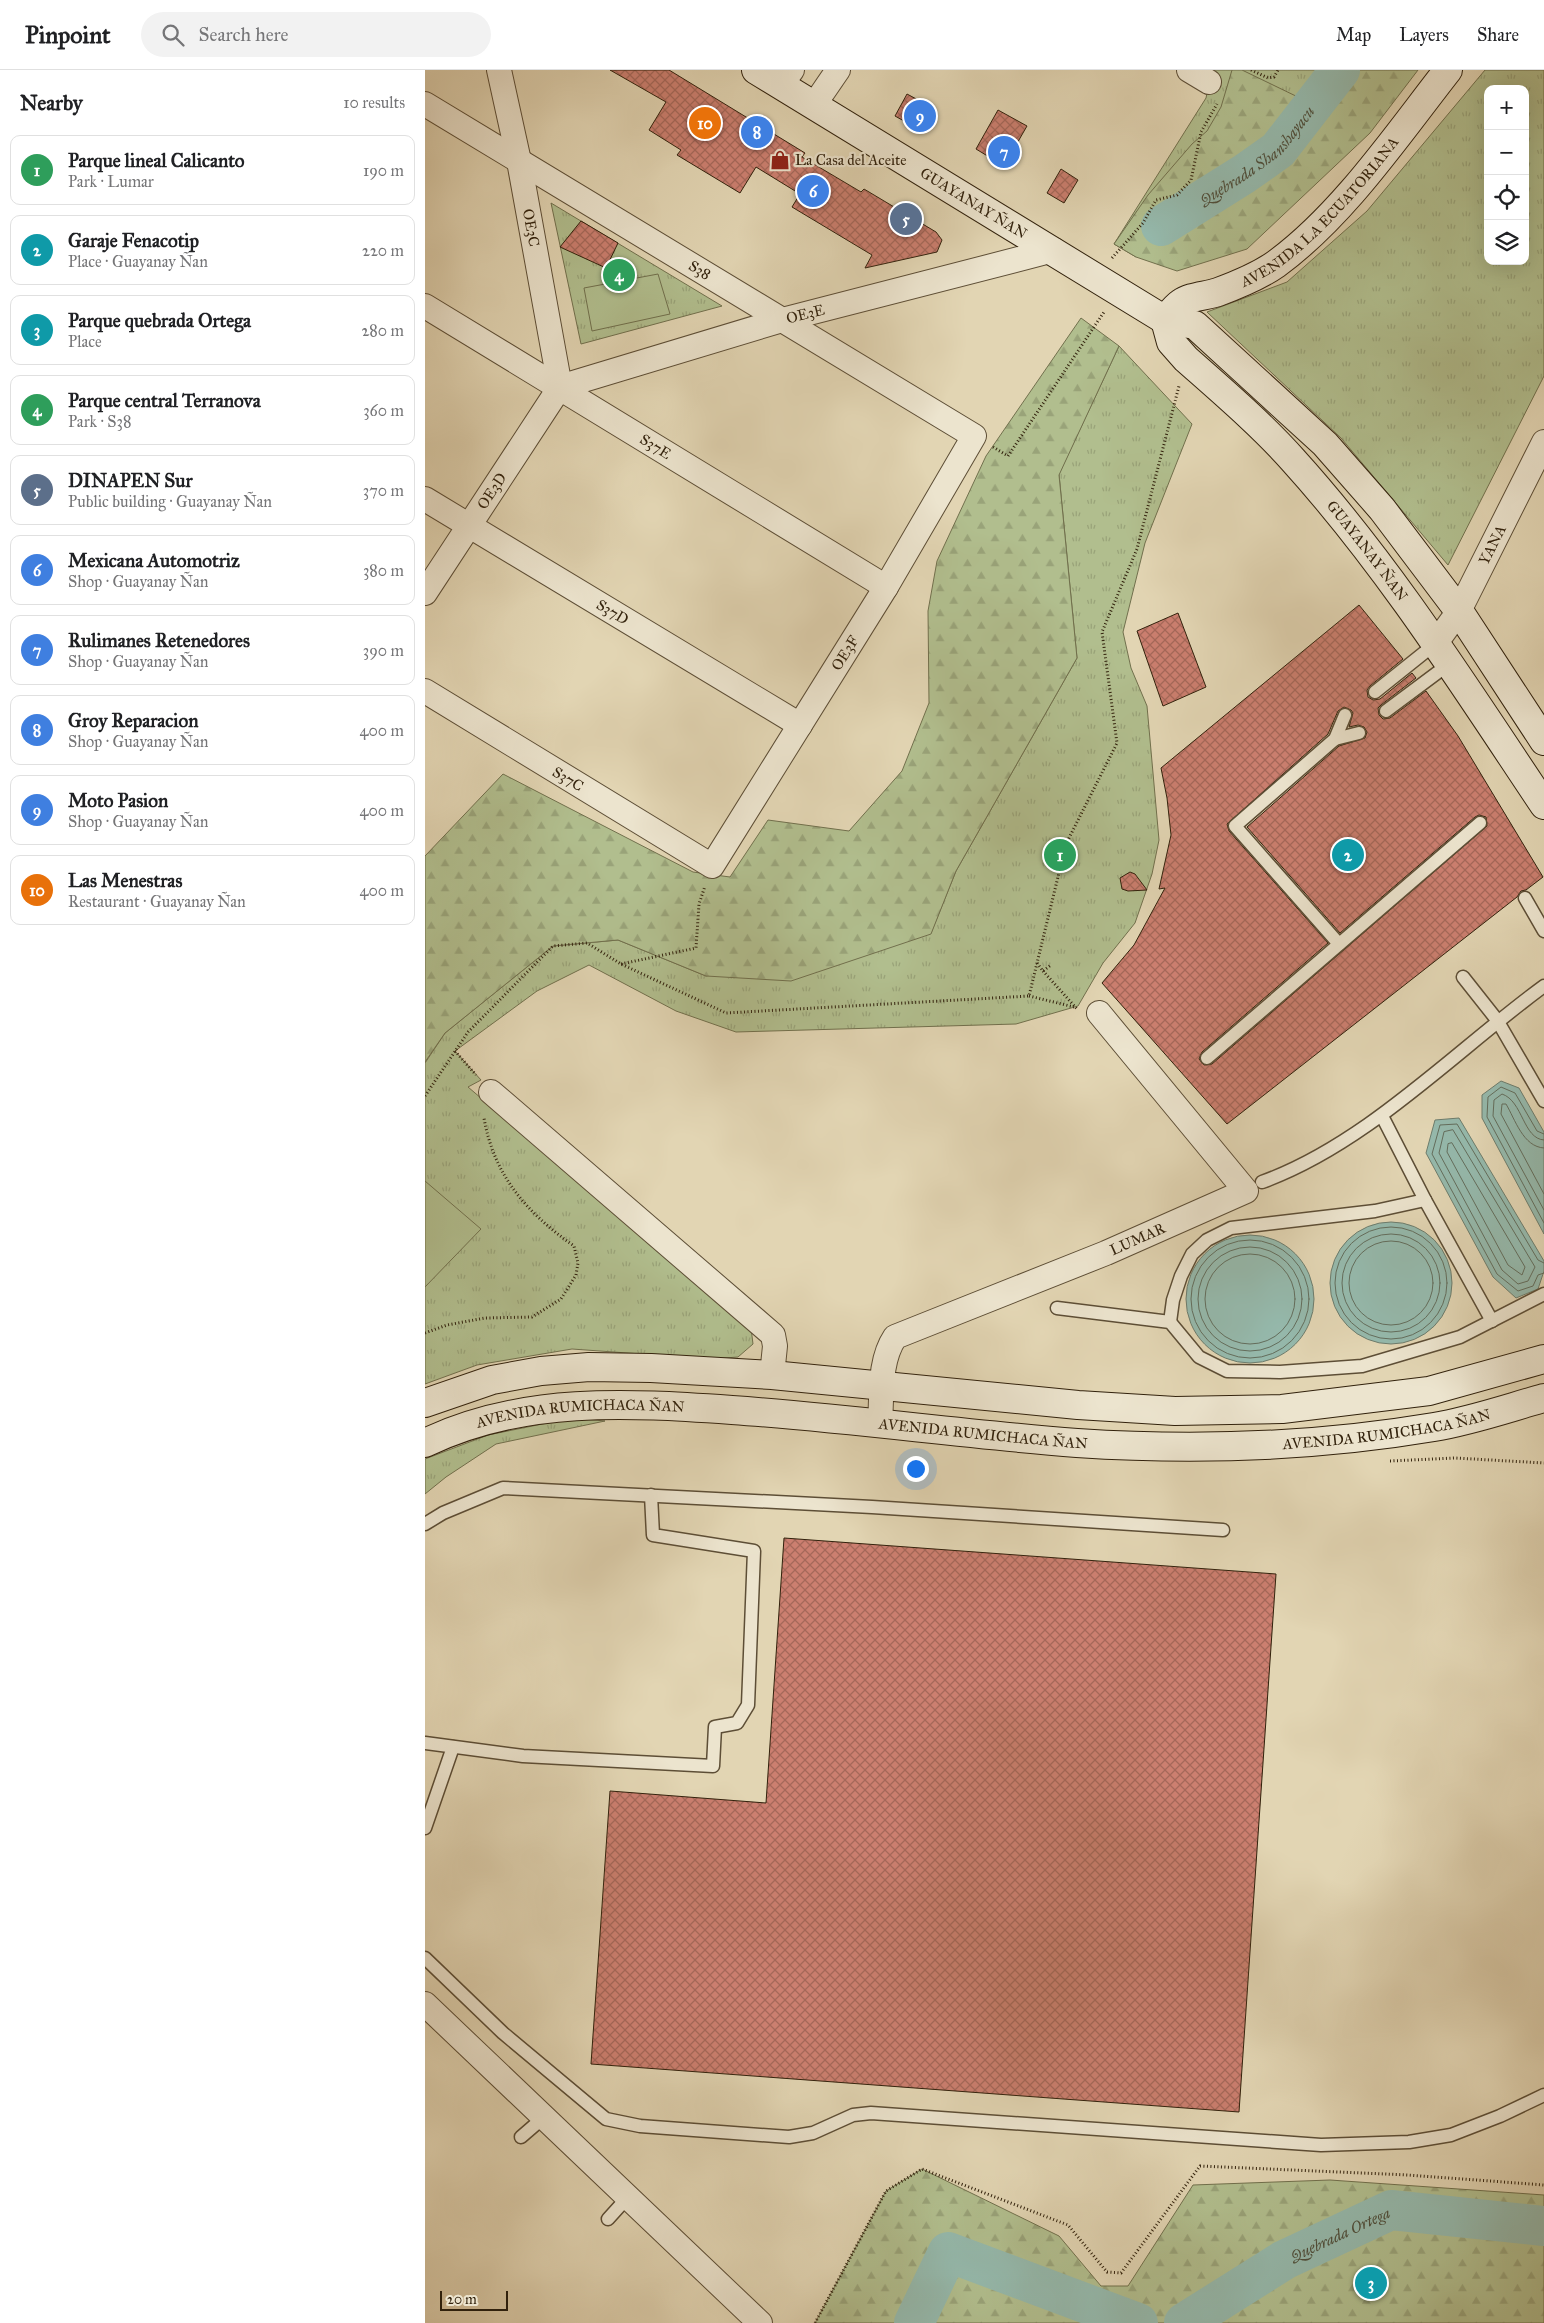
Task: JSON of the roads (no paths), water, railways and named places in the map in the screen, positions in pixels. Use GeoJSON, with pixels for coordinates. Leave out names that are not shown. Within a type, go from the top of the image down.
{"type":"FeatureCollection","features":[{"type":"Feature","properties":{"kind":"main road","name":"GUAYANAY ÑAN"},"geometry":{"type":"LineString","coordinates":[[756,70],[786,78],[814,105],[1054,250],[1165,320],[1195,325],[1325,444],[1382,509],[1459,611],[1544,741]]}},
{"type":"Feature","properties":{"kind":"main road","name":"AVENIDA LA ECUATORIANA"},"geometry":{"type":"LineString","coordinates":[[1165,320],[1182,302],[1219,292],[1246,281],[1275,265],[1303,241],[1331,214],[1383,153],[1448,70]]}},
{"type":"Feature","properties":{"kind":"main road","name":"GUAYANAY ÑAN"},"geometry":{"type":"LineString","coordinates":[[1165,320],[1171,342],[1186,359],[1292,458],[1361,540],[1442,654],[1544,805]]}},
{"type":"Feature","properties":{"kind":"main road","name":"AVENIDA RUMICHACA ÑAN"},"geometry":{"type":"LineString","coordinates":[[425,1403],[491,1380],[541,1371],[651,1368],[772,1375],[1078,1405],[1175,1411],[1282,1409],[1429,1391],[1544,1359]]}},
{"type":"Feature","properties":{"kind":"main road","name":"AVENIDA RUMICHACA ÑAN"},"geometry":{"type":"LineString","coordinates":[[425,1443],[501,1416],[546,1408],[591,1404],[650,1405],[814,1416],[1085,1443],[1175,1448],[1285,1446],[1436,1427],[1544,1398]]}},
{"type":"Feature","properties":{"kind":"street","name":"OE3C"},"geometry":{"type":"LineString","coordinates":[[499,70],[519,161],[560,387]]}},
{"type":"Feature","properties":{"kind":"street"},"geometry":{"type":"LineString","coordinates":[[814,105],[838,70]]}},
{"type":"Feature","properties":{"kind":"street"},"geometry":{"type":"LineString","coordinates":[[1189,70],[1214,90]]}},
{"type":"Feature","properties":{"kind":"street","name":"S38"},"geometry":{"type":"LineString","coordinates":[[425,104],[974,436]]}},
{"type":"Feature","properties":{"kind":"street","name":"OE3E"},"geometry":{"type":"LineString","coordinates":[[560,387],[782,320],[1054,250]]}},
{"type":"Feature","properties":{"kind":"street","name":"S37E"},"geometry":{"type":"LineString","coordinates":[[425,306],[887,587]]}},
{"type":"Feature","properties":{"kind":"street","name":"OE3D"},"geometry":{"type":"LineString","coordinates":[[425,593],[560,387]]}},
{"type":"Feature","properties":{"kind":"street","name":"OE3F"},"geometry":{"type":"LineString","coordinates":[[712,866],[887,587],[974,436]]}},
{"type":"Feature","properties":{"kind":"street","name":"YANA"},"geometry":{"type":"LineString","coordinates":[[1442,654],[1459,611],[1538,470],[1544,442]]}},
{"type":"Feature","properties":{"kind":"street","name":"S37D"},"geometry":{"type":"LineString","coordinates":[[425,499],[800,725]]}},
{"type":"Feature","properties":{"kind":"street","name":"S37C"},"geometry":{"type":"LineString","coordinates":[[425,691],[712,866]]}},
{"type":"Feature","properties":{"kind":"street"},"geometry":{"type":"LineString","coordinates":[[1099,1013],[1254,1187]]}},
{"type":"Feature","properties":{"kind":"street"},"geometry":{"type":"LineString","coordinates":[[491,1092],[773,1335],[775,1346],[772,1375]]}},
{"type":"Feature","properties":{"kind":"street","name":"LUMAR"},"geometry":{"type":"LineString","coordinates":[[880,1422],[886,1349],[895,1337],[1106,1253],[1254,1187]]}},
{"type":"Feature","properties":{"kind":"street"},"geometry":{"type":"LineString","coordinates":[[426,2008],[760,2323]]}},
{"type":"Feature","properties":{"kind":"lane"},"geometry":{"type":"LineString","coordinates":[[1375,692],[1442,654]]}},
{"type":"Feature","properties":{"kind":"lane"},"geometry":{"type":"LineString","coordinates":[[1386,711],[1442,654]]}},
{"type":"Feature","properties":{"kind":"lane"},"geometry":{"type":"LineString","coordinates":[[1339,944],[1235,826],[1335,739],[1345,715]]}},
{"type":"Feature","properties":{"kind":"lane"},"geometry":{"type":"LineString","coordinates":[[1335,739],[1359,733]]}},
{"type":"Feature","properties":{"kind":"lane"},"geometry":{"type":"LineString","coordinates":[[1207,1058],[1480,823]]}},
{"type":"Feature","properties":{"kind":"lane"},"geometry":{"type":"LineString","coordinates":[[1525,898],[1544,930]]}},
{"type":"Feature","properties":{"kind":"lane"},"geometry":{"type":"LineString","coordinates":[[1463,977],[1497,1020],[1544,1101]]}},
{"type":"Feature","properties":{"kind":"lane"},"geometry":{"type":"LineString","coordinates":[[1254,1187],[1289,1172],[1382,1116],[1497,1020],[1544,986]]}},
{"type":"Feature","properties":{"kind":"lane"},"geometry":{"type":"LineString","coordinates":[[1382,1116],[1425,1200],[1492,1321]]}},
{"type":"Feature","properties":{"kind":"lane"},"geometry":{"type":"LineString","coordinates":[[1170,1322],[1173,1300],[1181,1276],[1192,1254],[1207,1240],[1231,1228],[1375,1211],[1425,1200]]}},
{"type":"Feature","properties":{"kind":"lane"},"geometry":{"type":"LineString","coordinates":[[1057,1308],[1170,1322],[1199,1357],[1227,1371],[1280,1372],[1362,1366],[1460,1338],[1544,1294]]}},
{"type":"Feature","properties":{"kind":"lane"},"geometry":{"type":"LineString","coordinates":[[425,1524],[443,1513],[503,1488],[651,1495],[1223,1530]]}},
{"type":"Feature","properties":{"kind":"lane"},"geometry":{"type":"LineString","coordinates":[[425,1743],[523,1756],[713,1766],[715,1727],[737,1723],[748,1705],[754,1551],[653,1536],[651,1495]]}},
{"type":"Feature","properties":{"kind":"lane"},"geometry":{"type":"LineString","coordinates":[[425,1828],[453,1747]]}},
{"type":"Feature","properties":{"kind":"lane"},"geometry":{"type":"LineString","coordinates":[[425,1958],[503,2032],[599,2113],[606,2118],[640,2126],[789,2137],[813,2133],[853,2116],[871,2113],[1321,2145],[1409,2142],[1451,2135],[1500,2116],[1544,2095]]}},
{"type":"Feature","properties":{"kind":"lane"},"geometry":{"type":"LineString","coordinates":[[521,2137],[543,2118]]}},
{"type":"Feature","properties":{"kind":"lane"},"geometry":{"type":"LineString","coordinates":[[608,2219],[627,2198]]}},
{"type":"Feature","properties":{"kind":"water"},"geometry":{"type":"Polygon","coordinates":[[[1501,1081],[1519,1088],[1544,1132],[1544,1234],[1482,1118],[1482,1095],[1501,1081]]]}},
{"type":"Feature","properties":{"kind":"water"},"geometry":{"type":"Polygon","coordinates":[[[1459,1118],[1544,1261],[1544,1271],[1538,1289],[1516,1298],[1493,1277],[1426,1153],[1435,1120],[1459,1118]]]}},
{"type":"Feature","properties":{"kind":"water"},"geometry":{"type":"Polygon","coordinates":[[[1391,1222],[1414,1227],[1434,1240],[1447,1260],[1452,1283],[1447,1306],[1434,1326],[1414,1339],[1391,1344],[1368,1339],[1348,1326],[1335,1306],[1330,1283],[1335,1260],[1348,1240],[1368,1227],[1391,1222]]]}},
{"type":"Feature","properties":{"kind":"water"},"geometry":{"type":"Polygon","coordinates":[[[1250,1235],[1274,1240],[1295,1254],[1309,1275],[1314,1299],[1309,1323],[1295,1344],[1274,1358],[1250,1363],[1226,1358],[1205,1344],[1191,1323],[1186,1299],[1191,1275],[1205,1254],[1226,1240],[1250,1235]]]}},
{"type":"Feature","properties":{"kind":"waterway","name":"Quebrada Shanshayacu"},"geometry":{"type":"LineString","coordinates":[[1161,226],[1244,174],[1278,150],[1340,70]]}},
{"type":"Feature","properties":{"kind":"waterway","name":"Quebrada Ortega"},"geometry":{"type":"LineString","coordinates":[[1184,2323],[1284,2260],[1391,2210],[1544,2226]]}},
{"type":"Feature","properties":{"kind":"waterway","name":"Quebrada Ortega"},"geometry":{"type":"LineString","coordinates":[[914,2323],[948,2252],[1138,2323]]}},
{"type":"Feature","properties":{"kind":"place","name":"Moto Pasion"},"geometry":{"type":"Point","coordinates":[920,116]}},
{"type":"Feature","properties":{"kind":"place","name":"Las Menestras"},"geometry":{"type":"Point","coordinates":[705,123]}},
{"type":"Feature","properties":{"kind":"place","name":"Groy Reparacion"},"geometry":{"type":"Point","coordinates":[757,132]}},
{"type":"Feature","properties":{"kind":"place","name":"Rulimanes Retenedores"},"geometry":{"type":"Point","coordinates":[1004,152]}},
{"type":"Feature","properties":{"kind":"place","name":"La Casa del Aceite"},"geometry":{"type":"Point","coordinates":[780,160]}},
{"type":"Feature","properties":{"kind":"place","name":"Mexicana Automotriz"},"geometry":{"type":"Point","coordinates":[813,191]}},
{"type":"Feature","properties":{"kind":"place","name":"DINAPEN Sur"},"geometry":{"type":"Point","coordinates":[906,219]}},
{"type":"Feature","properties":{"kind":"place","name":"Parque central Terranova"},"geometry":{"type":"Point","coordinates":[619,275]}},
{"type":"Feature","properties":{"kind":"place","name":"Parque lineal Calicanto"},"geometry":{"type":"Point","coordinates":[1060,855]}},
{"type":"Feature","properties":{"kind":"place","name":"Garaje Fenacotip"},"geometry":{"type":"Point","coordinates":[1348,855]}},
{"type":"Feature","properties":{"kind":"place","name":"Parque quebrada Ortega"},"geometry":{"type":"Point","coordinates":[1371,2283]}}]}
